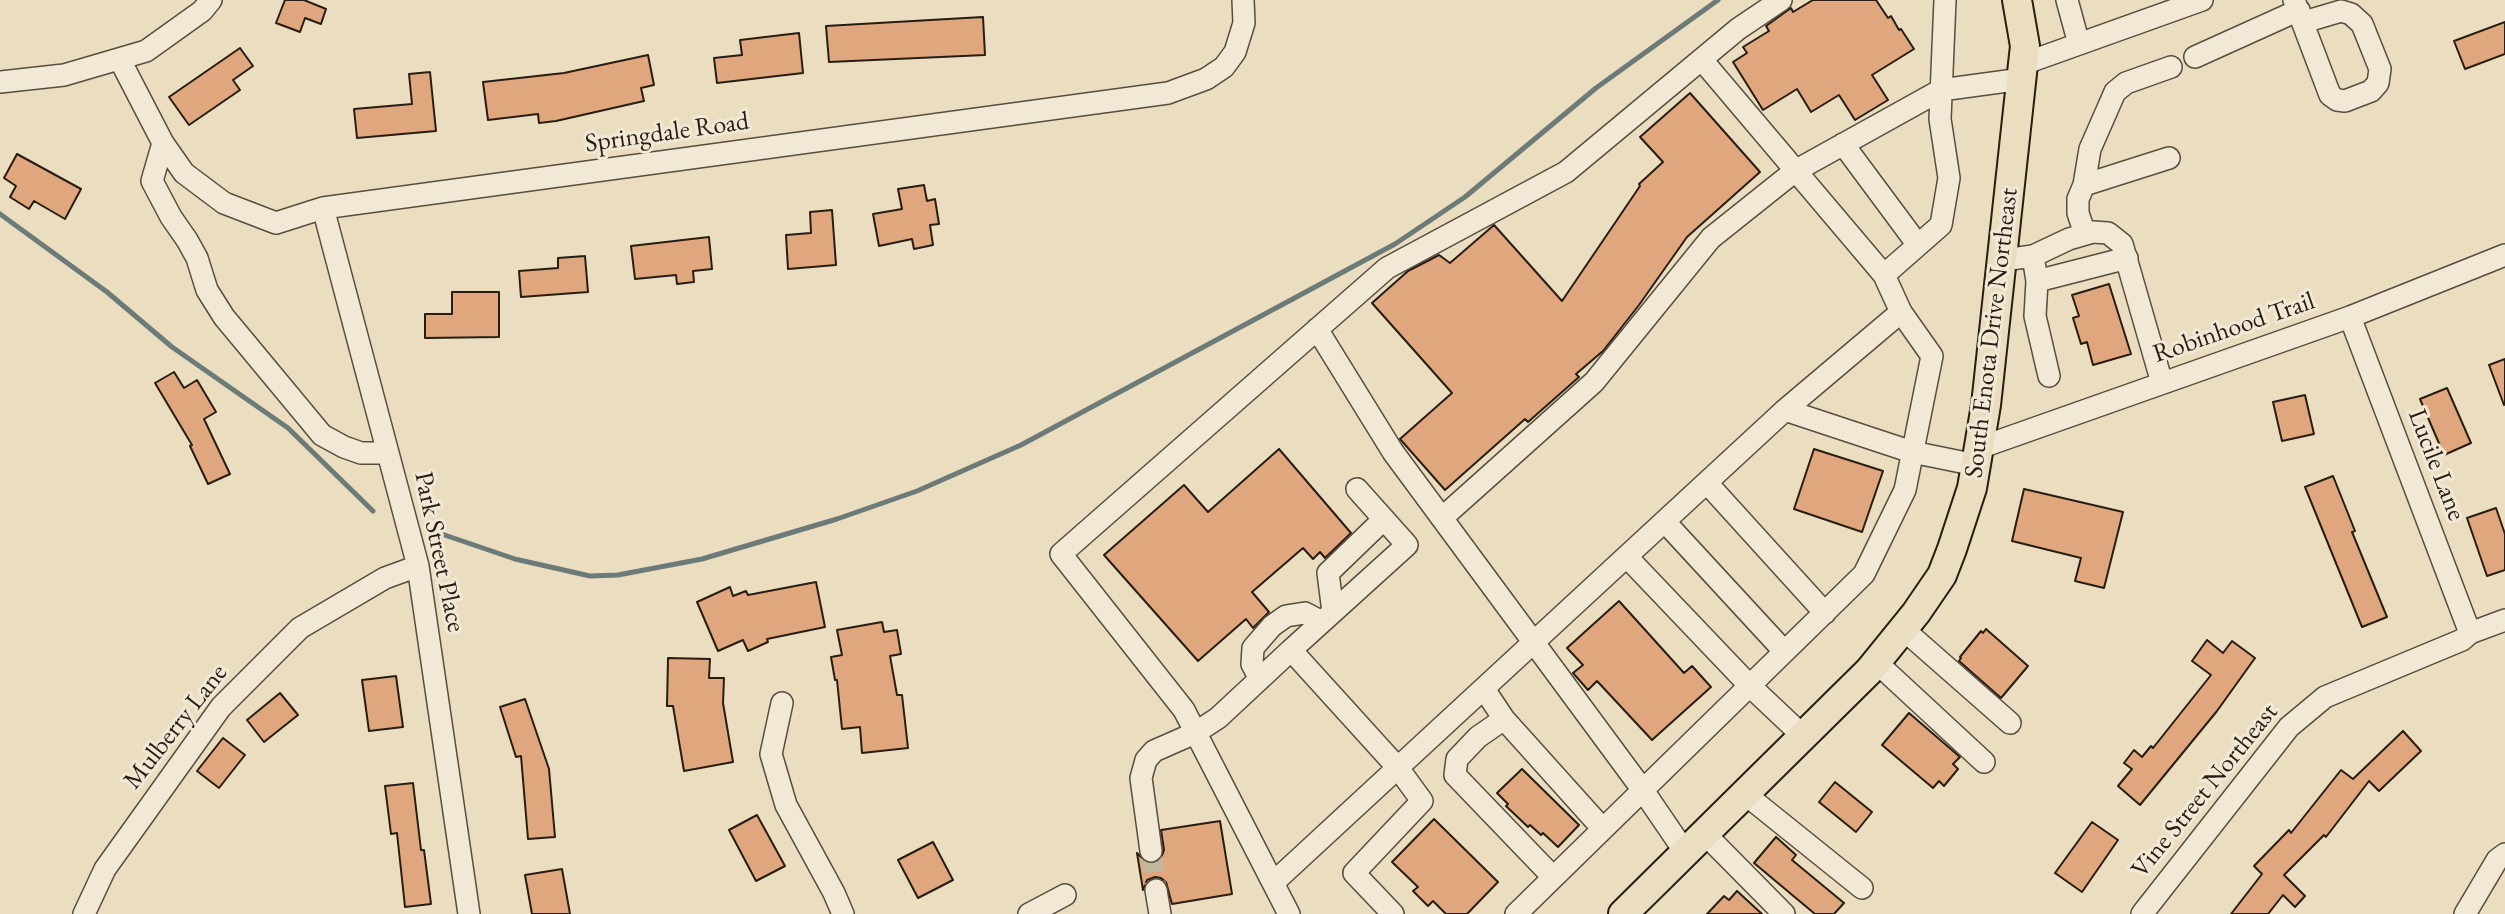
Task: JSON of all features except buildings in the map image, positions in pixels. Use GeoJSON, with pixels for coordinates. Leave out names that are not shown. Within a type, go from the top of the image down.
{"type":"FeatureCollection","features":[{"type":"Feature","properties":{"kind":"main road","name":"South Enota Drive Northeast"},"geometry":{"type":"LineString","coordinates":[[1634,910],[1695,842],[1876,662],[1942,575],[1972,488],[1986,405],[2025,46],[2017,0]]}},
{"type":"Feature","properties":{"kind":"street"},"geometry":{"type":"LineString","coordinates":[[0,82],[64,75],[146,51],[202,11],[211,0]]}},
{"type":"Feature","properties":{"kind":"street","name":"Springdale Road"},"geometry":{"type":"LineString","coordinates":[[120,60],[163,143],[184,173],[224,203],[276,223],[323,208],[1168,93],[1206,79],[1224,67],[1235,52],[1244,23],[1243,0]]}},
{"type":"Feature","properties":{"kind":"street"},"geometry":{"type":"LineString","coordinates":[[1288,914],[1184,710],[1060,554],[1387,268],[1566,172],[1738,30],[1781,0]]}},
{"type":"Feature","properties":{"kind":"street"},"geometry":{"type":"LineString","coordinates":[[1884,275],[1941,225],[1949,178],[1940,119],[1945,0]]}},
{"type":"Feature","properties":{"kind":"street"},"geometry":{"type":"LineString","coordinates":[[2067,0],[2079,44]]}},
{"type":"Feature","properties":{"kind":"street"},"geometry":{"type":"LineString","coordinates":[[1442,518],[1594,382],[1711,238],[1796,171],[1941,90],[2023,71],[2079,44],[2202,0]]}},
{"type":"Feature","properties":{"kind":"street"},"geometry":{"type":"LineString","coordinates":[[2195,57],[2299,10]]}},
{"type":"Feature","properties":{"kind":"street"},"geometry":{"type":"LineString","coordinates":[[1525,911],[1553,877],[1602,828],[1864,574],[1905,490],[1932,356],[1901,312],[1884,275],[1702,60]]}},
{"type":"Feature","properties":{"kind":"street"},"geometry":{"type":"LineString","coordinates":[[2085,234],[2078,213],[2078,199],[2084,185],[2090,149],[2106,108],[2115,92],[2126,83],[2171,66]]}},
{"type":"Feature","properties":{"kind":"street"},"geometry":{"type":"LineString","coordinates":[[163,143],[152,181],[197,258],[207,290],[224,317],[322,435],[361,453],[388,453]]}},
{"type":"Feature","properties":{"kind":"street"},"geometry":{"type":"LineString","coordinates":[[1843,144],[1918,245]]}},
{"type":"Feature","properties":{"kind":"street"},"geometry":{"type":"LineString","coordinates":[[2084,185],[2169,158]]}},
{"type":"Feature","properties":{"kind":"street","name":"Park Street Place"},"geometry":{"type":"LineString","coordinates":[[323,208],[418,566],[469,914]]}},
{"type":"Feature","properties":{"kind":"street"},"geometry":{"type":"LineString","coordinates":[[2003,260],[2034,256],[2068,239],[2085,234],[2108,233],[2122,244],[2162,383]]}},
{"type":"Feature","properties":{"kind":"street"},"geometry":{"type":"LineString","coordinates":[[2034,256],[2037,281],[2035,316],[2049,376]]}},
{"type":"Feature","properties":{"kind":"street","name":"Robinhood Trail"},"geometry":{"type":"LineString","coordinates":[[1977,457],[2162,383],[2350,317],[2505,256]]}},
{"type":"Feature","properties":{"kind":"street"},"geometry":{"type":"LineString","coordinates":[[2037,281],[2127,258]]}},
{"type":"Feature","properties":{"kind":"street"},"geometry":{"type":"LineString","coordinates":[[1273,883],[1666,523],[1785,410],[1901,312]]}},
{"type":"Feature","properties":{"kind":"street","name":"Lucile Lane"},"geometry":{"type":"LineString","coordinates":[[2350,317],[2470,633]]}},
{"type":"Feature","properties":{"kind":"street"},"geometry":{"type":"LineString","coordinates":[[1317,329],[1393,452],[1642,789],[1695,842],[1784,914]]}},
{"type":"Feature","properties":{"kind":"street"},"geometry":{"type":"LineString","coordinates":[[1785,410],[1912,452],[1977,457]]}},
{"type":"Feature","properties":{"kind":"street"},"geometry":{"type":"LineString","coordinates":[[1707,483],[1825,613]]}},
{"type":"Feature","properties":{"kind":"street"},"geometry":{"type":"LineString","coordinates":[[1151,850],[1141,778],[1146,760],[1154,751],[1195,733],[1218,718],[1407,545],[1357,489]]}},
{"type":"Feature","properties":{"kind":"street"},"geometry":{"type":"LineString","coordinates":[[1328,617],[1328,573],[1384,519]]}},
{"type":"Feature","properties":{"kind":"street"},"geometry":{"type":"LineString","coordinates":[[1666,523],[1784,651]]}},
{"type":"Feature","properties":{"kind":"street"},"geometry":{"type":"LineString","coordinates":[[1627,557],[1749,685],[1803,736]]}},
{"type":"Feature","properties":{"kind":"street","name":"Mulberry Lane"},"geometry":{"type":"LineString","coordinates":[[84,914],[105,869],[221,707],[300,628],[385,578],[418,566]]}},
{"type":"Feature","properties":{"kind":"street"},"geometry":{"type":"LineString","coordinates":[[1260,679],[1252,664],[1253,648],[1272,626],[1286,615],[1305,613],[1328,617]]}},
{"type":"Feature","properties":{"kind":"street","name":"Vine Street Northeast"},"geometry":{"type":"LineString","coordinates":[[2141,914],[2289,727],[2325,697],[2505,620]]}},
{"type":"Feature","properties":{"kind":"street"},"geometry":{"type":"LineString","coordinates":[[1903,629],[2010,723]]}},
{"type":"Feature","properties":{"kind":"street"},"geometry":{"type":"LineString","coordinates":[[1291,650],[1398,768],[1422,801],[1354,873],[1382,910]]}},
{"type":"Feature","properties":{"kind":"street"},"geometry":{"type":"LineString","coordinates":[[1876,662],[1984,762]]}},
{"type":"Feature","properties":{"kind":"street"},"geometry":{"type":"LineString","coordinates":[[1484,689],[1504,719],[1602,828]]}},
{"type":"Feature","properties":{"kind":"street"},"geometry":{"type":"LineString","coordinates":[[782,703],[771,754],[786,805],[843,914]]}},
{"type":"Feature","properties":{"kind":"street"},"geometry":{"type":"LineString","coordinates":[[1504,719],[1478,737],[1457,759],[1455,775],[1553,877]]}},
{"type":"Feature","properties":{"kind":"street"},"geometry":{"type":"LineString","coordinates":[[1745,794],[1862,888]]}},
{"type":"Feature","properties":{"kind":"street"},"geometry":{"type":"LineString","coordinates":[[2465,914],[2497,860],[2505,854]]}},
{"type":"Feature","properties":{"kind":"street"},"geometry":{"type":"LineString","coordinates":[[1156,890],[1160,914]]}},
{"type":"Feature","properties":{"kind":"street"},"geometry":{"type":"LineString","coordinates":[[1029,914],[1065,894]]}},
{"type":"Feature","properties":{"kind":"waterway"},"geometry":{"type":"LineString","coordinates":[[427,529],[515,559],[590,576],[618,575],[702,559],[837,519],[917,491],[1021,445],[1395,244],[1465,197],[1596,88],[1718,0]]}},
{"type":"Feature","properties":{"kind":"waterway"},"geometry":{"type":"LineString","coordinates":[[0,214],[107,292],[172,347],[288,428],[373,511]]}},
{"type":"Feature","properties":{"kind":"tunnel"},"geometry":{"type":"LineString","coordinates":[[1151,851],[1156,890]]}}]}
